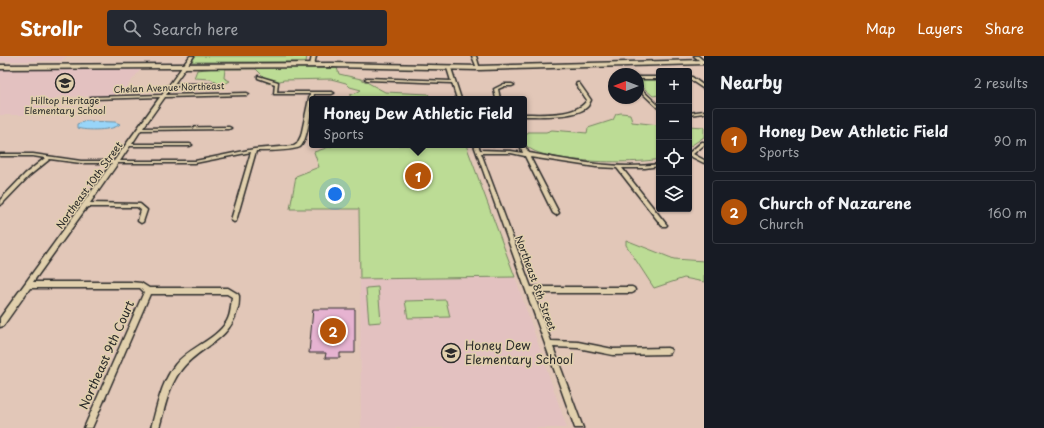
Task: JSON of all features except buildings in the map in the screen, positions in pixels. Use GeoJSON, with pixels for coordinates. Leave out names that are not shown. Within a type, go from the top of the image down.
{"type":"FeatureCollection","features":[{"type":"Feature","properties":{"kind":"main road"},"geometry":{"type":"LineString","coordinates":[[0,67],[312,65],[479,68],[704,63]]}},
{"type":"Feature","properties":{"kind":"street","name":"Northeast 10th Street"},"geometry":{"type":"LineString","coordinates":[[0,324],[192,56]]}},
{"type":"Feature","properties":{"kind":"street"},"geometry":{"type":"LineString","coordinates":[[312,65],[314,56]]}},
{"type":"Feature","properties":{"kind":"street"},"geometry":{"type":"LineString","coordinates":[[474,56],[479,68]]}},
{"type":"Feature","properties":{"kind":"street"},"geometry":{"type":"LineString","coordinates":[[696,56],[704,63]]}},
{"type":"Feature","properties":{"kind":"street"},"geometry":{"type":"LineString","coordinates":[[448,68],[458,96]]}},
{"type":"Feature","properties":{"kind":"street"},"geometry":{"type":"LineString","coordinates":[[259,77],[277,83],[275,93],[332,93]]}},
{"type":"Feature","properties":{"kind":"street"},"geometry":{"type":"LineString","coordinates":[[644,78],[656,78]]}},
{"type":"Feature","properties":{"kind":"street"},"geometry":{"type":"LineString","coordinates":[[367,79],[453,82]]}},
{"type":"Feature","properties":{"kind":"street"},"geometry":{"type":"LineString","coordinates":[[692,79],[704,88]]}},
{"type":"Feature","properties":{"kind":"street"},"geometry":{"type":"LineString","coordinates":[[527,115],[562,114],[584,107],[589,103],[589,100],[578,84]]}},
{"type":"Feature","properties":{"kind":"street"},"geometry":{"type":"LineString","coordinates":[[172,85],[216,85]]}},
{"type":"Feature","properties":{"kind":"street"},"geometry":{"type":"LineString","coordinates":[[497,96],[496,89],[504,85],[512,85]]}},
{"type":"Feature","properties":{"kind":"street"},"geometry":{"type":"LineString","coordinates":[[644,93],[656,105]]}},
{"type":"Feature","properties":{"kind":"street","name":"Chelan Avenue Northeast"},"geometry":{"type":"LineString","coordinates":[[92,98],[162,97],[182,94],[247,94]]}},
{"type":"Feature","properties":{"kind":"street"},"geometry":{"type":"LineString","coordinates":[[0,155],[33,155],[81,162],[195,162],[254,150],[296,146],[301,142],[309,112]]}},
{"type":"Feature","properties":{"kind":"street"},"geometry":{"type":"LineString","coordinates":[[692,114],[704,112]]}},
{"type":"Feature","properties":{"kind":"street"},"geometry":{"type":"LineString","coordinates":[[139,129],[229,128]]}},
{"type":"Feature","properties":{"kind":"street"},"geometry":{"type":"LineString","coordinates":[[692,153],[704,143]]}},
{"type":"Feature","properties":{"kind":"street"},"geometry":{"type":"LineString","coordinates":[[129,145],[190,144]]}},
{"type":"Feature","properties":{"kind":"street"},"geometry":{"type":"LineString","coordinates":[[477,148],[526,154],[577,164],[619,167],[656,165]]}},
{"type":"Feature","properties":{"kind":"street","name":"Northeast 8th Street"},"geometry":{"type":"LineString","coordinates":[[477,148],[579,428]]}},
{"type":"Feature","properties":{"kind":"street"},"geometry":{"type":"LineString","coordinates":[[523,148],[556,213]]}},
{"type":"Feature","properties":{"kind":"street"},"geometry":{"type":"LineString","coordinates":[[234,220],[254,150]]}},
{"type":"Feature","properties":{"kind":"street"},"geometry":{"type":"LineString","coordinates":[[692,156],[704,162]]}},
{"type":"Feature","properties":{"kind":"street"},"geometry":{"type":"LineString","coordinates":[[0,202],[27,175],[49,157]]}},
{"type":"Feature","properties":{"kind":"street"},"geometry":{"type":"LineString","coordinates":[[619,167],[664,225]]}},
{"type":"Feature","properties":{"kind":"street"},"geometry":{"type":"LineString","coordinates":[[86,205],[138,205],[144,210],[141,221]]}},
{"type":"Feature","properties":{"kind":"street"},"geometry":{"type":"LineString","coordinates":[[28,285],[130,285],[141,286],[148,291],[228,291],[236,296],[236,303],[230,324],[212,341],[179,365],[172,376],[155,428]]}},
{"type":"Feature","properties":{"kind":"street"},"geometry":{"type":"LineString","coordinates":[[528,290],[632,290]]}},
{"type":"Feature","properties":{"kind":"street","name":"Northeast 9th Court"},"geometry":{"type":"LineString","coordinates":[[88,428],[148,291]]}},
{"type":"Feature","properties":{"kind":"street"},"geometry":{"type":"LineString","coordinates":[[548,344],[578,344],[613,352],[667,351]]}},
{"type":"Feature","properties":{"kind":"shaded area"},"geometry":{"type":"Polygon","coordinates":[[[0,56],[67,56],[61,61],[0,61],[0,56]]]}},
{"type":"Feature","properties":{"kind":"shaded area","name":"Hilltop Heritage Elementary School"},"geometry":{"type":"Polygon","coordinates":[[[141,69],[119,96],[58,96],[38,115],[0,115],[0,70],[141,69]]]}},
{"type":"Feature","properties":{"kind":"shaded area","name":"Honey Dew Elementary School"},"geometry":{"type":"Polygon","coordinates":[[[515,277],[567,428],[361,428],[360,279],[515,277]]]}},
{"type":"Feature","properties":{"kind":"green space"},"geometry":{"type":"Polygon","coordinates":[[[195,56],[307,56],[306,62],[192,62],[195,56]]]}},
{"type":"Feature","properties":{"kind":"green space"},"geometry":{"type":"Polygon","coordinates":[[[215,68],[337,68],[339,74],[361,79],[385,92],[428,94],[430,96],[350,96],[361,90],[350,87],[346,83],[331,79],[284,80],[266,83],[268,81],[256,69],[225,69],[224,78],[230,81],[221,86],[211,79],[194,78],[197,70],[215,68]]]}},
{"type":"Feature","properties":{"kind":"green space"},"geometry":{"type":"Polygon","coordinates":[[[644,79],[656,79],[656,96],[653,96],[644,88],[644,79]]]}},
{"type":"Feature","properties":{"kind":"green space"},"geometry":{"type":"Polygon","coordinates":[[[621,113],[630,114],[632,122],[656,125],[656,160],[630,162],[585,161],[543,154],[529,148],[527,145],[528,132],[546,132],[552,130],[587,133],[588,128],[613,120],[616,114],[621,113]]]}},
{"type":"Feature","properties":{"kind":"green space"},"geometry":{"type":"Polygon","coordinates":[[[692,126],[704,127],[704,137],[692,145],[692,126]]]}},
{"type":"Feature","properties":{"kind":"green space"},"geometry":{"type":"Polygon","coordinates":[[[326,148],[467,148],[515,277],[360,279],[359,209],[290,209],[296,176],[319,167],[314,152],[326,148]]]}},
{"type":"Feature","properties":{"kind":"green space"},"geometry":{"type":"Polygon","coordinates":[[[626,240],[674,259],[704,261],[704,282],[684,278],[654,288],[626,245],[626,240]]]}},
{"type":"Feature","properties":{"kind":"green space"},"geometry":{"type":"Polygon","coordinates":[[[378,287],[381,322],[369,323],[366,288],[378,287]]]}},
{"type":"Feature","properties":{"kind":"green space"},"geometry":{"type":"Polygon","coordinates":[[[446,300],[450,317],[408,318],[405,301],[446,300]]]}},
{"type":"Feature","properties":{"kind":"water"},"geometry":{"type":"Polygon","coordinates":[[[86,121],[115,122],[120,124],[112,128],[99,130],[77,128],[77,124],[86,121]]]}},
{"type":"Feature","properties":{"kind":"place","name":"Hilltop Heritage Elementary School"},"geometry":{"type":"Point","coordinates":[65,83]}},
{"type":"Feature","properties":{"kind":"place","name":"Honey Dew Athletic Field"},"geometry":{"type":"Point","coordinates":[418,176]}},
{"type":"Feature","properties":{"kind":"place","name":"Church of Nazarene"},"geometry":{"type":"Point","coordinates":[333,331]}},
{"type":"Feature","properties":{"kind":"place","name":"Honey Dew Elementary School"},"geometry":{"type":"Point","coordinates":[451,353]}}]}
